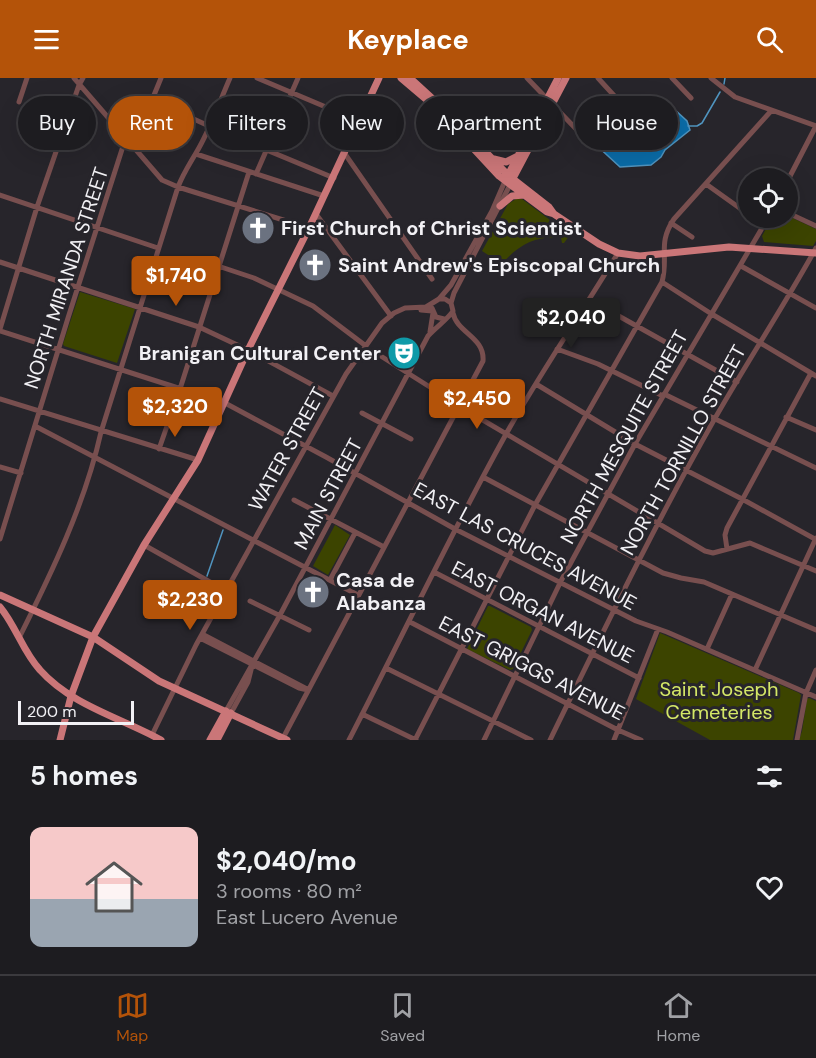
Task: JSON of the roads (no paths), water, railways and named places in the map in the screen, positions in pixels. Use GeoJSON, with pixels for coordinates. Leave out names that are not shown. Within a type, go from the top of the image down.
{"type":"FeatureCollection","features":[{"type":"Feature","properties":{"kind":"main road"},"geometry":{"type":"LineString","coordinates":[[371,96],[379,78]]}},
{"type":"Feature","properties":{"kind":"main road"},"geometry":{"type":"LineString","coordinates":[[401,78],[434,106],[525,195],[547,212],[618,253],[640,256],[729,247],[815,251]]}},
{"type":"Feature","properties":{"kind":"main road"},"geometry":{"type":"LineString","coordinates":[[410,78],[444,108],[509,180],[549,207],[554,214]]}},
{"type":"Feature","properties":{"kind":"main road"},"geometry":{"type":"LineString","coordinates":[[552,96],[558,78]]}},
{"type":"Feature","properties":{"kind":"main road"},"geometry":{"type":"LineString","coordinates":[[553,96],[566,78]]}},
{"type":"Feature","properties":{"kind":"main road"},"geometry":{"type":"LineString","coordinates":[[60,740],[71,696],[93,637],[144,545],[198,460],[248,350],[347,150]]}},
{"type":"Feature","properties":{"kind":"main road"},"geometry":{"type":"LineString","coordinates":[[509,180],[521,150]]}},
{"type":"Feature","properties":{"kind":"main road"},"geometry":{"type":"LineString","coordinates":[[509,180],[525,150]]}},
{"type":"Feature","properties":{"kind":"main road"},"geometry":{"type":"LineString","coordinates":[[489,156],[497,161],[506,162],[518,156]]}},
{"type":"Feature","properties":{"kind":"main road"},"geometry":{"type":"LineString","coordinates":[[500,206],[512,196],[525,195]]}},
{"type":"Feature","properties":{"kind":"main road"},"geometry":{"type":"LineString","coordinates":[[0,595],[93,637],[122,655],[147,675],[284,739]]}},
{"type":"Feature","properties":{"kind":"main road"},"geometry":{"type":"LineString","coordinates":[[0,607],[39,670],[71,696],[161,740]]}},
{"type":"Feature","properties":{"kind":"main road"},"geometry":{"type":"LineString","coordinates":[[210,740],[228,712]]}},
{"type":"Feature","properties":{"kind":"main road"},"geometry":{"type":"LineString","coordinates":[[217,740],[228,712]]}},
{"type":"Feature","properties":{"kind":"street"},"geometry":{"type":"LineString","coordinates":[[22,96],[27,78]]}},
{"type":"Feature","properties":{"kind":"street"},"geometry":{"type":"LineString","coordinates":[[74,78],[108,120]]}},
{"type":"Feature","properties":{"kind":"street"},"geometry":{"type":"LineString","coordinates":[[0,330],[37,207],[83,78]]}},
{"type":"Feature","properties":{"kind":"street","name":"NORTH MIRANDA STREET"},"geometry":{"type":"LineString","coordinates":[[154,96],[161,78]]}},
{"type":"Feature","properties":{"kind":"street"},"geometry":{"type":"LineString","coordinates":[[222,96],[230,78]]}},
{"type":"Feature","properties":{"kind":"street"},"geometry":{"type":"LineString","coordinates":[[257,78],[320,104]]}},
{"type":"Feature","properties":{"kind":"street"},"geometry":{"type":"LineString","coordinates":[[290,96],[298,78]]}},
{"type":"Feature","properties":{"kind":"street"},"geometry":{"type":"LineString","coordinates":[[527,78],[545,96]]}},
{"type":"Feature","properties":{"kind":"street"},"geometry":{"type":"LineString","coordinates":[[598,78],[614,96]]}},
{"type":"Feature","properties":{"kind":"street"},"geometry":{"type":"LineString","coordinates":[[672,78],[691,98]]}},
{"type":"Feature","properties":{"kind":"street"},"geometry":{"type":"LineString","coordinates":[[711,78],[735,97],[816,126],[794,168]]}},
{"type":"Feature","properties":{"kind":"street"},"geometry":{"type":"LineString","coordinates":[[362,714],[415,740],[535,505],[662,282],[665,271],[663,242],[671,223],[771,111]]}},
{"type":"Feature","properties":{"kind":"street"},"geometry":{"type":"LineString","coordinates":[[563,115],[575,128]]}},
{"type":"Feature","properties":{"kind":"street"},"geometry":{"type":"LineString","coordinates":[[19,639],[68,532],[95,458],[120,369],[178,187],[184,170],[196,154],[206,132]]}},
{"type":"Feature","properties":{"kind":"street","name":"NORTH MIRANDA STREET"},"geometry":{"type":"LineString","coordinates":[[1,535],[122,150]]}},
{"type":"Feature","properties":{"kind":"street"},"geometry":{"type":"LineString","coordinates":[[134,150],[162,180],[309,228]]}},
{"type":"Feature","properties":{"kind":"street"},"geometry":{"type":"LineString","coordinates":[[256,174],[268,150]]}},
{"type":"Feature","properties":{"kind":"street"},"geometry":{"type":"LineString","coordinates":[[270,150],[334,178]]}},
{"type":"Feature","properties":{"kind":"street"},"geometry":{"type":"LineString","coordinates":[[196,154],[324,196]]}},
{"type":"Feature","properties":{"kind":"street"},"geometry":{"type":"LineString","coordinates":[[345,154],[432,279]]}},
{"type":"Feature","properties":{"kind":"street"},"geometry":{"type":"LineString","coordinates":[[159,449],[249,172]]}},
{"type":"Feature","properties":{"kind":"street"},"geometry":{"type":"LineString","coordinates":[[284,739],[484,358],[479,345],[455,320],[451,303],[454,293],[500,206],[509,180]]}},
{"type":"Feature","properties":{"kind":"street"},"geometry":{"type":"LineString","coordinates":[[480,365],[477,345],[457,326],[445,319],[439,319],[433,312],[432,306],[446,292],[509,180]]}},
{"type":"Feature","properties":{"kind":"street"},"geometry":{"type":"LineString","coordinates":[[706,184],[738,207]]}},
{"type":"Feature","properties":{"kind":"street"},"geometry":{"type":"LineString","coordinates":[[0,195],[158,248]]}},
{"type":"Feature","properties":{"kind":"street"},"geometry":{"type":"LineString","coordinates":[[316,213],[391,316]]}},
{"type":"Feature","properties":{"kind":"street"},"geometry":{"type":"LineString","coordinates":[[798,218],[816,226]]}},
{"type":"Feature","properties":{"kind":"street"},"geometry":{"type":"LineString","coordinates":[[671,223],[692,237]]}},
{"type":"Feature","properties":{"kind":"street","name":"NORTH MESQUITE STREET"},"geometry":{"type":"LineString","coordinates":[[484,740],[561,581],[635,444],[710,313],[762,228]]}},
{"type":"Feature","properties":{"kind":"street","name":"NORTH TORNILLO STREET"},"geometry":{"type":"LineString","coordinates":[[550,740],[614,609],[686,471],[759,342],[815,251]]}},
{"type":"Feature","properties":{"kind":"street"},"geometry":{"type":"LineString","coordinates":[[349,740],[455,529],[506,434],[618,253]]}},
{"type":"Feature","properties":{"kind":"street"},"geometry":{"type":"LineString","coordinates":[[0,262],[199,327],[248,350],[333,396]]}},
{"type":"Feature","properties":{"kind":"street"},"geometry":{"type":"LineString","coordinates":[[218,266],[254,278],[313,306],[366,346]]}},
{"type":"Feature","properties":{"kind":"street"},"geometry":{"type":"LineString","coordinates":[[741,266],[816,308]]}},
{"type":"Feature","properties":{"kind":"street"},"geometry":{"type":"LineString","coordinates":[[662,282],[813,374],[786,417],[725,532],[727,549]]}},
{"type":"Feature","properties":{"kind":"street"},"geometry":{"type":"LineString","coordinates":[[391,316],[400,309],[426,307],[437,300],[445,299],[451,303]]}},
{"type":"Feature","properties":{"kind":"street"},"geometry":{"type":"LineString","coordinates":[[590,300],[737,382]]}},
{"type":"Feature","properties":{"kind":"street"},"geometry":{"type":"LineString","coordinates":[[391,316],[411,310],[433,312]]}},
{"type":"Feature","properties":{"kind":"street"},"geometry":{"type":"LineString","coordinates":[[445,319],[453,311]]}},
{"type":"Feature","properties":{"kind":"street","name":"MAIN STREET"},"geometry":{"type":"LineString","coordinates":[[228,712],[428,336],[433,312]]}},
{"type":"Feature","properties":{"kind":"street","name":"WATER STREET"},"geometry":{"type":"LineString","coordinates":[[152,735],[201,636],[333,396],[382,323],[391,316]]}},
{"type":"Feature","properties":{"kind":"street","name":"MAIN STREET"},"geometry":{"type":"LineString","coordinates":[[428,336],[445,319]]}},
{"type":"Feature","properties":{"kind":"street","name":"EAST LAS CRUCES AVENUE"},"geometry":{"type":"LineString","coordinates":[[0,330],[225,403],[455,529],[636,621],[707,649],[816,697]]}},
{"type":"Feature","properties":{"kind":"street"},"geometry":{"type":"LineString","coordinates":[[557,350],[611,370],[816,468]]}},
{"type":"Feature","properties":{"kind":"street"},"geometry":{"type":"LineString","coordinates":[[376,353],[433,389]]}},
{"type":"Feature","properties":{"kind":"street"},"geometry":{"type":"LineString","coordinates":[[536,384],[635,444],[815,538],[755,670]]}},
{"type":"Feature","properties":{"kind":"street"},"geometry":{"type":"LineString","coordinates":[[0,399],[101,432],[198,460]]}},
{"type":"Feature","properties":{"kind":"street"},"geometry":{"type":"LineString","coordinates":[[459,406],[709,553],[750,543],[816,571]]}},
{"type":"Feature","properties":{"kind":"street"},"geometry":{"type":"LineString","coordinates":[[362,412],[411,439]]}},
{"type":"Feature","properties":{"kind":"street"},"geometry":{"type":"LineString","coordinates":[[786,417],[816,430]]}},
{"type":"Feature","properties":{"kind":"street"},"geometry":{"type":"LineString","coordinates":[[35,426],[358,595]]}},
{"type":"Feature","properties":{"kind":"street"},"geometry":{"type":"LineString","coordinates":[[0,467],[21,474]]}},
{"type":"Feature","properties":{"kind":"street"},"geometry":{"type":"LineString","coordinates":[[483,477],[671,576],[704,582],[816,630]]}},
{"type":"Feature","properties":{"kind":"street"},"geometry":{"type":"LineString","coordinates":[[294,500],[384,548]]}},
{"type":"Feature","properties":{"kind":"street"},"geometry":{"type":"LineString","coordinates":[[330,580],[355,533]]}},
{"type":"Feature","properties":{"kind":"street"},"geometry":{"type":"LineString","coordinates":[[144,545],[226,591]]}},
{"type":"Feature","properties":{"kind":"street","name":"EAST ORGAN AVENUE"},"geometry":{"type":"LineString","coordinates":[[434,572],[639,678]]}},
{"type":"Feature","properties":{"kind":"street"},"geometry":{"type":"LineString","coordinates":[[707,649],[732,594]]}},
{"type":"Feature","properties":{"kind":"street"},"geometry":{"type":"LineString","coordinates":[[250,601],[309,630]]}},
{"type":"Feature","properties":{"kind":"street","name":"EAST GRIGGS AVENUE"},"geometry":{"type":"LineString","coordinates":[[410,622],[641,740]]}},
{"type":"Feature","properties":{"kind":"street"},"geometry":{"type":"LineString","coordinates":[[614,740],[658,629]]}},
{"type":"Feature","properties":{"kind":"street"},"geometry":{"type":"LineString","coordinates":[[201,636],[299,688],[308,690]]}},
{"type":"Feature","properties":{"kind":"street"},"geometry":{"type":"LineString","coordinates":[[386,668],[531,740]]}},
{"type":"Feature","properties":{"kind":"street"},"geometry":{"type":"LineString","coordinates":[[797,740],[806,693],[816,670]]}},
{"type":"Feature","properties":{"kind":"water"},"geometry":{"type":"Polygon","coordinates":[[[678,113],[687,121],[690,130],[678,140],[678,113]]]}},
{"type":"Feature","properties":{"kind":"water"},"geometry":{"type":"Polygon","coordinates":[[[602,150],[665,150],[661,157],[651,165],[620,167],[602,150]]]}},
{"type":"Feature","properties":{"kind":"waterway"},"geometry":{"type":"LineString","coordinates":[[724,84],[725,78]]}},
{"type":"Feature","properties":{"kind":"waterway"},"geometry":{"type":"LineString","coordinates":[[688,126],[697,126],[702,123],[720,92]]}},
{"type":"Feature","properties":{"kind":"waterway"},"geometry":{"type":"LineString","coordinates":[[207,576],[223,530]]}},
{"type":"Feature","properties":{"kind":"place","name":"First Church of Christ Scientist"},"geometry":{"type":"Point","coordinates":[258,228]}},
{"type":"Feature","properties":{"kind":"place","name":"Saint Andrew's Episcopal Church"},"geometry":{"type":"Point","coordinates":[315,265]}},
{"type":"Feature","properties":{"kind":"place","name":"Branigan Cultural Center"},"geometry":{"type":"Point","coordinates":[404,353]}},
{"type":"Feature","properties":{"kind":"place","name":"Casa de Alabanza"},"geometry":{"type":"Point","coordinates":[313,592]}},
{"type":"Feature","properties":{"kind":"park label","name":"Saint Joseph Cemeteries"},"geometry":{"type":"Point","coordinates":[719,700]}}]}
